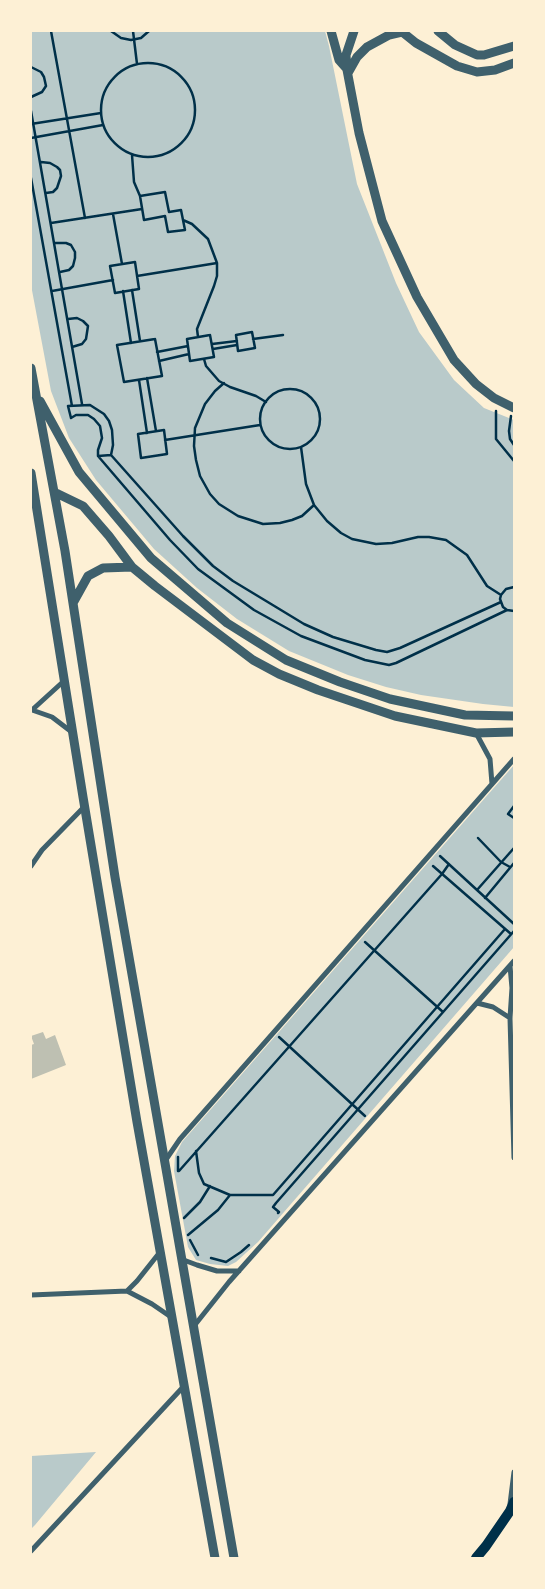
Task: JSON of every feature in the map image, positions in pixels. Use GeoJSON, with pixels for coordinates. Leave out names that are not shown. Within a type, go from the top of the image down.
{"type":"FeatureCollection","features":[{"type":"Feature","properties":{"kind":"main road"},"geometry":{"type":"LineString","coordinates":[[476,1558],[512,1506]]}},
{"type":"Feature","properties":{"kind":"street"},"geometry":{"type":"LineString","coordinates":[[331,31],[339,60],[348,71]]}},
{"type":"Feature","properties":{"kind":"street"},"geometry":{"type":"LineString","coordinates":[[354,31],[346,55],[348,71],[359,133],[382,221],[417,297],[454,360],[476,384],[494,398],[514,408]]}},
{"type":"Feature","properties":{"kind":"street"},"geometry":{"type":"LineString","coordinates":[[438,31],[456,45],[476,55],[484,55],[514,46]]}},
{"type":"Feature","properties":{"kind":"street"},"geometry":{"type":"LineString","coordinates":[[348,71],[366,47],[389,35],[402,32],[416,43],[457,66],[477,72],[495,70],[514,63]]}},
{"type":"Feature","properties":{"kind":"street"},"geometry":{"type":"LineString","coordinates":[[31,368],[73,603],[115,877],[234,1558]]}},
{"type":"Feature","properties":{"kind":"street"},"geometry":{"type":"LineString","coordinates":[[36,394],[79,472],[151,558],[227,623],[286,660],[340,682],[390,699],[464,715],[514,716]]}},
{"type":"Feature","properties":{"kind":"street"},"geometry":{"type":"LineString","coordinates":[[31,473],[84,807],[160,1252],[215,1558]]}},
{"type":"Feature","properties":{"kind":"street"},"geometry":{"type":"LineString","coordinates":[[54,492],[83,506],[132,567],[253,660],[279,674],[318,690],[395,716],[476,733],[514,732]]}},
{"type":"Feature","properties":{"kind":"street"},"geometry":{"type":"LineString","coordinates":[[73,603],[88,576],[103,568],[132,567]]}},
{"type":"Feature","properties":{"kind":"street"},"geometry":{"type":"LineString","coordinates":[[65,679],[32,710],[52,717],[73,734]]}},
{"type":"Feature","properties":{"kind":"street"},"geometry":{"type":"LineString","coordinates":[[476,733],[490,759],[492,784]]}},
{"type":"Feature","properties":{"kind":"street"},"geometry":{"type":"LineString","coordinates":[[164,1161],[180,1139],[514,759]]}},
{"type":"Feature","properties":{"kind":"street"},"geometry":{"type":"LineString","coordinates":[[31,866],[42,850],[84,807]]}},
{"type":"Feature","properties":{"kind":"street"},"geometry":{"type":"LineString","coordinates":[[193,1327],[239,1271],[512,964]]}},
{"type":"Feature","properties":{"kind":"street"},"geometry":{"type":"LineString","coordinates":[[512,964],[510,1018],[514,1158]]}},
{"type":"Feature","properties":{"kind":"street"},"geometry":{"type":"LineString","coordinates":[[476,1003],[493,1007],[510,1018]]}},
{"type":"Feature","properties":{"kind":"street"},"geometry":{"type":"LineString","coordinates":[[127,1291],[160,1252]]}},
{"type":"Feature","properties":{"kind":"street"},"geometry":{"type":"LineString","coordinates":[[181,1258],[217,1271],[239,1271]]}},
{"type":"Feature","properties":{"kind":"street"},"geometry":{"type":"LineString","coordinates":[[31,1295],[127,1291],[152,1304],[172,1318]]}},
{"type":"Feature","properties":{"kind":"street"},"geometry":{"type":"LineString","coordinates":[[31,1551],[184,1385]]}},
{"type":"Feature","properties":{"kind":"street"},"geometry":{"type":"LineString","coordinates":[[512,1506],[514,1472]]}},
{"type":"Feature","properties":{"kind":"path"},"geometry":{"type":"LineString","coordinates":[[51,31],[85,218]]}},
{"type":"Feature","properties":{"kind":"path"},"geometry":{"type":"LineString","coordinates":[[111,31],[121,38],[134,39],[141,38],[149,31]]}},
{"type":"Feature","properties":{"kind":"path"},"geometry":{"type":"LineString","coordinates":[[134,31],[137,64]]}},
{"type":"Feature","properties":{"kind":"path"},"geometry":{"type":"LineString","coordinates":[[149,63],[172,69],[181,76],[191,91],[196,109],[190,132],[184,142],[175,150],[153,158],[132,155],[119,148],[111,140],[103,126],[101,113],[103,95],[108,84],[126,68],[137,64],[149,63]]}},
{"type":"Feature","properties":{"kind":"path"},"geometry":{"type":"LineString","coordinates":[[31,67],[41,72],[46,86],[42,92],[31,97]]}},
{"type":"Feature","properties":{"kind":"path"},"geometry":{"type":"LineString","coordinates":[[31,111],[82,404]]}},
{"type":"Feature","properties":{"kind":"path"},"geometry":{"type":"LineString","coordinates":[[32,124],[101,113]]}},
{"type":"Feature","properties":{"kind":"path"},"geometry":{"type":"LineString","coordinates":[[31,138],[103,126]]}},
{"type":"Feature","properties":{"kind":"path"},"geometry":{"type":"LineString","coordinates":[[132,155],[134,182],[140,196],[144,220],[165,216],[169,212],[181,210],[184,230],[168,232],[165,216]]}},
{"type":"Feature","properties":{"kind":"path"},"geometry":{"type":"LineString","coordinates":[[40,162],[50,163],[60,170],[61,176],[57,188],[46,194]]}},
{"type":"Feature","properties":{"kind":"path"},"geometry":{"type":"LineString","coordinates":[[31,178],[72,406]]}},
{"type":"Feature","properties":{"kind":"path"},"geometry":{"type":"LineString","coordinates":[[140,196],[166,192],[169,212]]}},
{"type":"Feature","properties":{"kind":"path"},"geometry":{"type":"LineString","coordinates":[[51,223],[142,209]]}},
{"type":"Feature","properties":{"kind":"path"},"geometry":{"type":"LineString","coordinates":[[113,213],[122,264]]}},
{"type":"Feature","properties":{"kind":"path"},"geometry":{"type":"LineString","coordinates":[[183,220],[192,224],[208,239],[214,251],[216,262],[215,281],[197,329],[198,338]]}},
{"type":"Feature","properties":{"kind":"path"},"geometry":{"type":"LineString","coordinates":[[55,244],[66,243],[71,245],[75,252],[76,258],[73,266],[69,270],[60,272]]}},
{"type":"Feature","properties":{"kind":"path"},"geometry":{"type":"LineString","coordinates":[[135,262],[137,276],[139,289],[115,293],[110,266],[135,262]]}},
{"type":"Feature","properties":{"kind":"path"},"geometry":{"type":"LineString","coordinates":[[137,276],[216,262]]}},
{"type":"Feature","properties":{"kind":"path"},"geometry":{"type":"LineString","coordinates":[[52,291],[113,280]]}},
{"type":"Feature","properties":{"kind":"path"},"geometry":{"type":"LineString","coordinates":[[132,290],[140,341]]}},
{"type":"Feature","properties":{"kind":"path"},"geometry":{"type":"LineString","coordinates":[[124,291],[131,343]]}},
{"type":"Feature","properties":{"kind":"path"},"geometry":{"type":"LineString","coordinates":[[68,319],[77,318],[88,326],[86,339],[82,344],[72,346]]}},
{"type":"Feature","properties":{"kind":"path"},"geometry":{"type":"LineString","coordinates":[[252,332],[253,339],[255,348],[238,351],[236,335],[252,332]]}},
{"type":"Feature","properties":{"kind":"path"},"geometry":{"type":"LineString","coordinates":[[210,335],[212,344],[214,357],[190,361],[186,339],[210,335]]}},
{"type":"Feature","properties":{"kind":"path"},"geometry":{"type":"LineString","coordinates":[[253,339],[283,335]]}},
{"type":"Feature","properties":{"kind":"path"},"geometry":{"type":"LineString","coordinates":[[155,338],[162,376],[124,382],[117,345],[140,341],[155,338]]}},
{"type":"Feature","properties":{"kind":"path"},"geometry":{"type":"LineString","coordinates":[[212,344],[237,341]]}},
{"type":"Feature","properties":{"kind":"path"},"geometry":{"type":"LineString","coordinates":[[157,352],[188,346]]}},
{"type":"Feature","properties":{"kind":"path"},"geometry":{"type":"LineString","coordinates":[[213,349],[238,346]]}},
{"type":"Feature","properties":{"kind":"path"},"geometry":{"type":"LineString","coordinates":[[159,361],[189,354]]}},
{"type":"Feature","properties":{"kind":"path"},"geometry":{"type":"LineString","coordinates":[[204,359],[206,366],[224,383],[266,402]]}},
{"type":"Feature","properties":{"kind":"path"},"geometry":{"type":"LineString","coordinates":[[147,378],[156,432]]}},
{"type":"Feature","properties":{"kind":"path"},"geometry":{"type":"LineString","coordinates":[[139,380],[147,432]]}},
{"type":"Feature","properties":{"kind":"path"},"geometry":{"type":"LineString","coordinates":[[224,383],[205,404],[195,428],[196,460],[200,476],[210,494],[219,504],[238,516],[263,524],[280,524],[302,516],[314,505]]}},
{"type":"Feature","properties":{"kind":"path"},"geometry":{"type":"LineString","coordinates":[[289,389],[299,391],[308,396],[315,403],[319,413],[316,433],[310,441],[301,447],[290,449],[280,447],[271,442],[264,435],[260,425],[260,415],[266,402],[279,391],[289,389]]}},
{"type":"Feature","properties":{"kind":"path"},"geometry":{"type":"LineString","coordinates":[[501,402],[496,411],[496,439],[514,461]]}},
{"type":"Feature","properties":{"kind":"path"},"geometry":{"type":"LineString","coordinates":[[501,602],[400,648],[387,652],[333,636],[304,624],[233,581],[213,566],[183,536],[111,455],[113,438],[109,421],[104,414],[90,405],[68,406],[71,418],[76,415],[88,415],[100,426],[102,438],[98,456],[170,540],[206,574],[254,610],[301,636],[365,660],[389,665],[507,610],[514,611]]}},
{"type":"Feature","properties":{"kind":"path"},"geometry":{"type":"LineString","coordinates":[[514,408],[510,418],[509,431],[510,439],[514,445]]}},
{"type":"Feature","properties":{"kind":"path"},"geometry":{"type":"LineString","coordinates":[[165,440],[260,425]]}},
{"type":"Feature","properties":{"kind":"path"},"geometry":{"type":"LineString","coordinates":[[164,430],[167,454],[141,458],[138,434],[156,432],[164,430]]}},
{"type":"Feature","properties":{"kind":"path"},"geometry":{"type":"LineString","coordinates":[[301,447],[306,484],[314,505],[327,521],[342,533],[352,539],[376,544],[429,537],[446,540],[467,555],[487,586],[501,595]]}},
{"type":"Feature","properties":{"kind":"path"},"geometry":{"type":"LineString","coordinates":[[98,456],[111,455]]}},
{"type":"Feature","properties":{"kind":"path"},"geometry":{"type":"LineString","coordinates":[[507,610],[503,607],[501,595],[506,589],[514,587]]}},
{"type":"Feature","properties":{"kind":"path"},"geometry":{"type":"LineString","coordinates":[[514,806],[508,814],[514,818]]}},
{"type":"Feature","properties":{"kind":"path"},"geometry":{"type":"LineString","coordinates":[[478,838],[501,862],[510,868]]}},
{"type":"Feature","properties":{"kind":"path"},"geometry":{"type":"LineString","coordinates":[[477,890],[514,848]]}},
{"type":"Feature","properties":{"kind":"path"},"geometry":{"type":"LineString","coordinates":[[438,854],[514,924]]}},
{"type":"Feature","properties":{"kind":"path"},"geometry":{"type":"LineString","coordinates":[[273,1219],[279,1212],[273,1207],[276,1203],[512,933],[505,929],[430,863]]}},
{"type":"Feature","properties":{"kind":"path"},"geometry":{"type":"LineString","coordinates":[[486,898],[514,863]]}},
{"type":"Feature","properties":{"kind":"path"},"geometry":{"type":"LineString","coordinates":[[178,1154],[178,1171],[449,864]]}},
{"type":"Feature","properties":{"kind":"path"},"geometry":{"type":"LineString","coordinates":[[196,1151],[199,1173],[204,1184],[230,1195],[273,1195],[505,929]]}},
{"type":"Feature","properties":{"kind":"path"},"geometry":{"type":"LineString","coordinates":[[362,940],[443,1012]]}},
{"type":"Feature","properties":{"kind":"path"},"geometry":{"type":"LineString","coordinates":[[278,1036],[372,1122]]}},
{"type":"Feature","properties":{"kind":"path"},"geometry":{"type":"LineString","coordinates":[[183,1209],[184,1218],[200,1202],[210,1186]]}},
{"type":"Feature","properties":{"kind":"path"},"geometry":{"type":"LineString","coordinates":[[187,1236],[218,1210],[230,1195]]}},
{"type":"Feature","properties":{"kind":"path"},"geometry":{"type":"LineString","coordinates":[[186,1227],[187,1236],[198,1255]]}},
{"type":"Feature","properties":{"kind":"path"},"geometry":{"type":"LineString","coordinates":[[206,1257],[226,1262],[241,1252],[254,1239]]}},
{"type":"Feature","properties":{"kind":"shaded area"},"geometry":{"type":"Polygon","coordinates":[[[31,31],[325,31],[357,184],[396,283],[419,332],[454,380],[484,408],[514,420],[514,707],[421,695],[386,687],[348,675],[289,651],[237,619],[197,588],[154,549],[96,480],[69,438],[51,391],[31,285],[31,31]]]}},
{"type":"Feature","properties":{"kind":"shaded area"},"geometry":{"type":"Polygon","coordinates":[[[514,765],[514,947],[258,1242],[236,1262],[228,1266],[196,1260],[188,1247],[174,1171],[175,1156],[182,1142],[514,765]]]}},
{"type":"Feature","properties":{"kind":"shaded area"},"geometry":{"type":"Polygon","coordinates":[[[96,1452],[35,1525],[31,1529],[31,1456],[96,1452]]]}},
{"type":"Feature","properties":{"kind":"building"},"geometry":{"type":"Polygon","coordinates":[[[43,1032],[46,1039],[55,1035],[66,1065],[31,1079],[31,1045],[34,1044],[31,1036],[43,1032]]]}}]}
